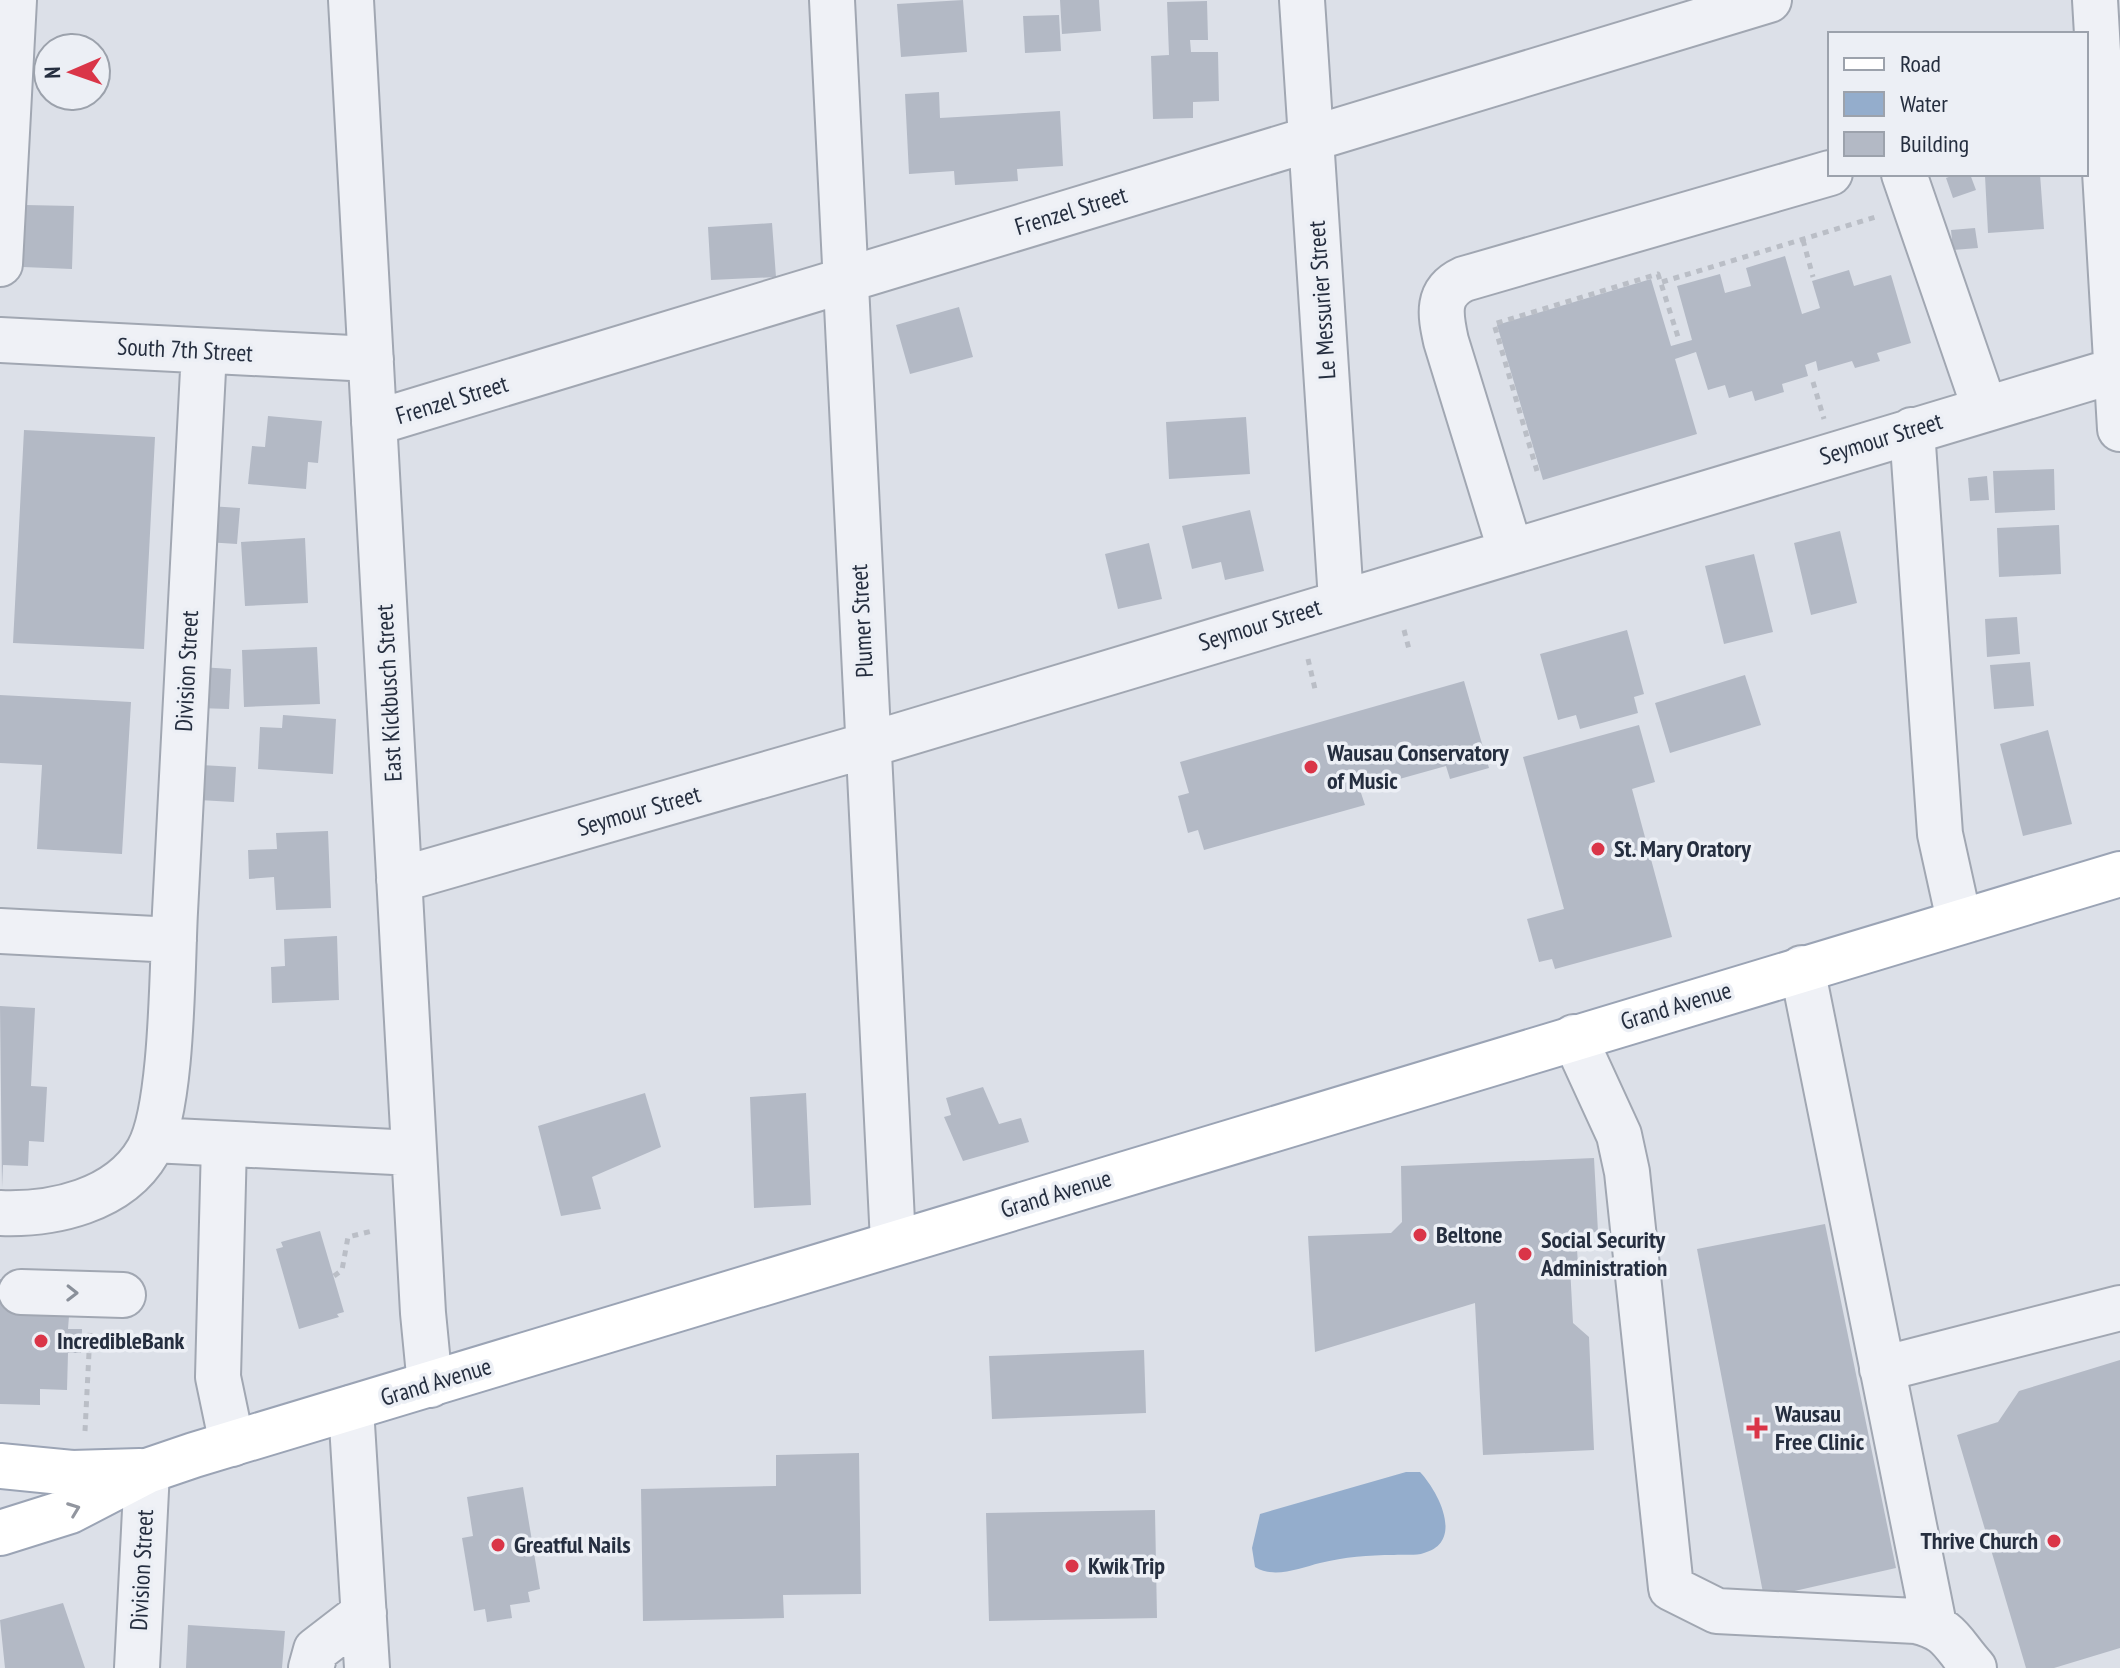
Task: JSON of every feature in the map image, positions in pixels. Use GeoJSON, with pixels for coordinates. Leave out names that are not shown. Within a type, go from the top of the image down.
{"type":"FeatureCollection","features":[{"type":"Feature","properties":{"kind":"main road","name":"Grand Avenue"},"geometry":{"type":"LineString","coordinates":[[0,1533],[80,1507],[147,1471],[232,1444],[1959,920],[2120,874]]}},
{"type":"Feature","properties":{"kind":"main road"},"geometry":{"type":"LineString","coordinates":[[0,1466],[72,1473],[147,1471]]}},
{"type":"Feature","properties":{"kind":"street"},"geometry":{"type":"LineString","coordinates":[[0,264],[14,0]]}},
{"type":"Feature","properties":{"kind":"street","name":"East Kickbusch Street"},"geometry":{"type":"LineString","coordinates":[[351,0],[414,1153],[430,1385]]}},
{"type":"Feature","properties":{"kind":"street","name":"Plumer Street"},"geometry":{"type":"LineString","coordinates":[[832,0],[893,1242]]}},
{"type":"Feature","properties":{"kind":"street","name":"Le Messurier Street"},"geometry":{"type":"LineString","coordinates":[[1302,0],[1341,600]]}},
{"type":"Feature","properties":{"kind":"street","name":"Frenzel Street"},"geometry":{"type":"LineString","coordinates":[[374,423],[1769,0]]}},
{"type":"Feature","properties":{"kind":"street"},"geometry":{"type":"LineString","coordinates":[[2095,0],[2120,429]]}},
{"type":"Feature","properties":{"kind":"street"},"geometry":{"type":"LineString","coordinates":[[1510,549],[1446,341],[1441,309],[1445,293],[1464,279],[1828,174]]}},
{"type":"Feature","properties":{"kind":"street"},"geometry":{"type":"LineString","coordinates":[[1905,176],[1985,409]]}},
{"type":"Feature","properties":{"kind":"street","name":"South 7th Street"},"geometry":{"type":"LineString","coordinates":[[0,340],[371,359]]}},
{"type":"Feature","properties":{"kind":"street","name":"Division Street"},"geometry":{"type":"LineString","coordinates":[[153,1140],[162,1110],[171,991],[204,351]]}},
{"type":"Feature","properties":{"kind":"street","name":"Seymour Street"},"geometry":{"type":"LineString","coordinates":[[399,880],[868,745],[1510,549],[2118,370]]}},
{"type":"Feature","properties":{"kind":"street"},"geometry":{"type":"LineString","coordinates":[[1912,430],[1940,834],[1959,920]]}},
{"type":"Feature","properties":{"kind":"street"},"geometry":{"type":"LineString","coordinates":[[0,931],[174,940]]}},
{"type":"Feature","properties":{"kind":"street"},"geometry":{"type":"LineString","coordinates":[[1802,968],[1934,1625]]}},
{"type":"Feature","properties":{"kind":"street"},"geometry":{"type":"LineString","coordinates":[[1574,1037],[1619,1135],[1627,1172],[1671,1588],[1717,1611],[1916,1621],[1934,1625],[1944,1630],[1974,1668]]}},
{"type":"Feature","properties":{"kind":"street"},"geometry":{"type":"LineString","coordinates":[[0,1213],[44,1214],[78,1204],[126,1176],[140,1163],[153,1140],[414,1153]]}},
{"type":"Feature","properties":{"kind":"street"},"geometry":{"type":"LineString","coordinates":[[224,1144],[218,1377],[232,1444]]}},
{"type":"Feature","properties":{"kind":"street"},"geometry":{"type":"LineString","coordinates":[[21,1292],[123,1295]]}},
{"type":"Feature","properties":{"kind":"street"},"geometry":{"type":"LineString","coordinates":[[1882,1369],[2120,1308]]}},
{"type":"Feature","properties":{"kind":"street"},"geometry":{"type":"LineString","coordinates":[[351,1408],[367,1668]]}},
{"type":"Feature","properties":{"kind":"street","name":"Division Street"},"geometry":{"type":"LineString","coordinates":[[137,1668],[147,1471]]}},
{"type":"Feature","properties":{"kind":"street"},"geometry":{"type":"LineString","coordinates":[[311,1668],[316,1650],[364,1613]]}},
{"type":"Feature","properties":{"kind":"path"},"geometry":{"type":"LineString","coordinates":[[1662,282],[1883,215]]}},
{"type":"Feature","properties":{"kind":"path"},"geometry":{"type":"LineString","coordinates":[[1803,240],[1813,277]]}},
{"type":"Feature","properties":{"kind":"path"},"geometry":{"type":"LineString","coordinates":[[1537,471],[1494,324],[1658,274],[1678,337]]}},
{"type":"Feature","properties":{"kind":"path"},"geometry":{"type":"LineString","coordinates":[[1813,382],[1828,430]]}},
{"type":"Feature","properties":{"kind":"path"},"geometry":{"type":"LineString","coordinates":[[1404,630],[1410,653]]}},
{"type":"Feature","properties":{"kind":"path"},"geometry":{"type":"LineString","coordinates":[[1308,659],[1315,689]]}},
{"type":"Feature","properties":{"kind":"path"},"geometry":{"type":"LineString","coordinates":[[334,1276],[342,1270],[348,1237],[372,1231]]}},
{"type":"Feature","properties":{"kind":"path"},"geometry":{"type":"LineString","coordinates":[[85,1431],[91,1325]]}},
{"type":"Feature","properties":{"kind":"water"},"geometry":{"type":"Polygon","coordinates":[[[1406,1472],[1420,1472],[1440,1503],[1445,1528],[1443,1538],[1436,1547],[1421,1554],[1348,1558],[1279,1572],[1255,1567],[1252,1548],[1260,1514],[1406,1472]]]}},
{"type":"Feature","properties":{"kind":"building"},"geometry":{"type":"Polygon","coordinates":[[[963,0],[967,52],[901,57],[897,4],[963,0]]]}},
{"type":"Feature","properties":{"kind":"building"},"geometry":{"type":"Polygon","coordinates":[[[1060,0],[1099,0],[1101,31],[1062,34],[1060,0]]]}},
{"type":"Feature","properties":{"kind":"building"},"geometry":{"type":"Polygon","coordinates":[[[1207,1],[1208,40],[1190,40],[1191,52],[1218,52],[1219,101],[1193,102],[1193,118],[1153,119],[1151,56],[1169,55],[1167,2],[1207,1]]]}},
{"type":"Feature","properties":{"kind":"building"},"geometry":{"type":"Polygon","coordinates":[[[1059,15],[1061,51],[1025,53],[1023,16],[1059,15]]]}},
{"type":"Feature","properties":{"kind":"building"},"geometry":{"type":"Polygon","coordinates":[[[939,92],[940,118],[1060,111],[1063,166],[1017,169],[1018,181],[955,185],[954,171],[909,174],[905,94],[939,92]]]}},
{"type":"Feature","properties":{"kind":"building"},"geometry":{"type":"Polygon","coordinates":[[[1971,176],[1976,190],[1953,198],[1946,178],[1971,176]]]}},
{"type":"Feature","properties":{"kind":"building"},"geometry":{"type":"Polygon","coordinates":[[[1985,176],[2040,176],[2044,229],[1988,233],[1985,176]]]}},
{"type":"Feature","properties":{"kind":"building"},"geometry":{"type":"Polygon","coordinates":[[[25,205],[74,206],[72,269],[23,267],[25,205]]]}},
{"type":"Feature","properties":{"kind":"building"},"geometry":{"type":"Polygon","coordinates":[[[772,223],[776,277],[711,280],[708,227],[772,223]]]}},
{"type":"Feature","properties":{"kind":"building"},"geometry":{"type":"Polygon","coordinates":[[[1975,228],[1978,248],[1953,250],[1951,230],[1975,228]]]}},
{"type":"Feature","properties":{"kind":"building"},"geometry":{"type":"Polygon","coordinates":[[[1785,256],[1802,314],[1820,308],[1812,281],[1849,270],[1854,286],[1891,275],[1911,343],[1877,353],[1880,361],[1855,368],[1852,361],[1818,371],[1816,361],[1805,365],[1808,376],[1782,384],[1784,392],[1755,401],[1752,391],[1729,398],[1725,385],[1708,390],[1696,352],[1675,359],[1697,434],[1543,480],[1497,325],[1651,279],[1671,346],[1692,340],[1677,286],[1720,274],[1725,293],[1751,286],[1746,268],[1785,256]]]}},
{"type":"Feature","properties":{"kind":"building"},"geometry":{"type":"Polygon","coordinates":[[[959,307],[973,357],[910,374],[896,325],[959,307]]]}},
{"type":"Feature","properties":{"kind":"building"},"geometry":{"type":"Polygon","coordinates":[[[268,416],[322,421],[318,463],[308,462],[306,489],[248,484],[252,446],[265,447],[268,416]]]}},
{"type":"Feature","properties":{"kind":"building"},"geometry":{"type":"Polygon","coordinates":[[[1246,417],[1250,474],[1169,479],[1166,422],[1246,417]]]}},
{"type":"Feature","properties":{"kind":"building"},"geometry":{"type":"Polygon","coordinates":[[[24,430],[155,437],[144,649],[13,643],[24,430]]]}},
{"type":"Feature","properties":{"kind":"building"},"geometry":{"type":"Polygon","coordinates":[[[2054,469],[2055,510],[1995,513],[1993,471],[2054,469]]]}},
{"type":"Feature","properties":{"kind":"building"},"geometry":{"type":"Polygon","coordinates":[[[1987,476],[1989,500],[1970,501],[1968,478],[1987,476]]]}},
{"type":"Feature","properties":{"kind":"building"},"geometry":{"type":"Polygon","coordinates":[[[209,506],[240,508],[237,544],[206,542],[209,506]]]}},
{"type":"Feature","properties":{"kind":"building"},"geometry":{"type":"Polygon","coordinates":[[[1250,510],[1264,571],[1225,580],[1221,562],[1192,569],[1182,526],[1250,510]]]}},
{"type":"Feature","properties":{"kind":"building"},"geometry":{"type":"Polygon","coordinates":[[[2059,525],[2061,574],[1999,577],[1997,528],[2059,525]]]}},
{"type":"Feature","properties":{"kind":"building"},"geometry":{"type":"Polygon","coordinates":[[[1840,531],[1857,603],[1811,615],[1794,543],[1840,531]]]}},
{"type":"Feature","properties":{"kind":"building"},"geometry":{"type":"Polygon","coordinates":[[[305,538],[308,603],[245,606],[241,542],[305,538]]]}},
{"type":"Feature","properties":{"kind":"building"},"geometry":{"type":"Polygon","coordinates":[[[1149,543],[1162,599],[1118,609],[1105,554],[1149,543]]]}},
{"type":"Feature","properties":{"kind":"building"},"geometry":{"type":"Polygon","coordinates":[[[1754,554],[1773,632],[1724,644],[1705,566],[1754,554]]]}},
{"type":"Feature","properties":{"kind":"building"},"geometry":{"type":"Polygon","coordinates":[[[2017,617],[2020,654],[1987,657],[1985,619],[2017,617]]]}},
{"type":"Feature","properties":{"kind":"building"},"geometry":{"type":"Polygon","coordinates":[[[1627,630],[1644,694],[1634,697],[1638,713],[1580,729],[1576,715],[1558,720],[1540,654],[1627,630]]]}},
{"type":"Feature","properties":{"kind":"building"},"geometry":{"type":"Polygon","coordinates":[[[317,647],[320,704],[244,707],[242,650],[317,647]]]}},
{"type":"Feature","properties":{"kind":"building"},"geometry":{"type":"Polygon","coordinates":[[[2030,662],[2034,706],[1994,709],[1990,665],[2030,662]]]}},
{"type":"Feature","properties":{"kind":"building"},"geometry":{"type":"Polygon","coordinates":[[[200,667],[231,669],[229,709],[197,708],[200,667]]]}},
{"type":"Feature","properties":{"kind":"building"},"geometry":{"type":"Polygon","coordinates":[[[1745,675],[1761,725],[1670,753],[1655,703],[1745,675]]]}},
{"type":"Feature","properties":{"kind":"building","name":"Wausau Conservatory of Music"},"geometry":{"type":"Polygon","coordinates":[[[1464,681],[1489,768],[1450,779],[1446,766],[1360,790],[1365,805],[1204,850],[1198,830],[1188,833],[1178,796],[1189,793],[1180,762],[1464,681]]]}},
{"type":"Feature","properties":{"kind":"building"},"geometry":{"type":"Polygon","coordinates":[[[0,695],[131,702],[122,854],[37,849],[42,765],[0,763],[0,695]]]}},
{"type":"Feature","properties":{"kind":"building"},"geometry":{"type":"Polygon","coordinates":[[[283,715],[336,719],[333,774],[258,769],[260,727],[282,728],[283,715]]]}},
{"type":"Feature","properties":{"kind":"building","name":"St. Mary Oratory"},"geometry":{"type":"Polygon","coordinates":[[[1639,725],[1655,782],[1632,789],[1672,937],[1555,969],[1552,959],[1539,962],[1527,919],[1564,909],[1523,757],[1639,725]]]}},
{"type":"Feature","properties":{"kind":"building"},"geometry":{"type":"Polygon","coordinates":[[[2048,730],[2072,824],[2023,836],[2000,744],[2048,730]]]}},
{"type":"Feature","properties":{"kind":"building"},"geometry":{"type":"Polygon","coordinates":[[[201,765],[236,767],[234,802],[199,800],[201,765]]]}},
{"type":"Feature","properties":{"kind":"building"},"geometry":{"type":"Polygon","coordinates":[[[328,831],[331,908],[276,910],[274,877],[249,879],[248,850],[277,849],[276,833],[328,831]]]}},
{"type":"Feature","properties":{"kind":"building"},"geometry":{"type":"Polygon","coordinates":[[[337,936],[339,1000],[272,1003],[271,967],[285,966],[284,939],[337,936]]]}},
{"type":"Feature","properties":{"kind":"building"},"geometry":{"type":"Polygon","coordinates":[[[0,1006],[35,1008],[31,1086],[47,1087],[44,1142],[29,1141],[28,1166],[3,1165],[2,1188],[0,1006]]]}},
{"type":"Feature","properties":{"kind":"building"},"geometry":{"type":"Polygon","coordinates":[[[983,1087],[999,1124],[1021,1118],[1029,1142],[963,1161],[944,1117],[951,1115],[946,1098],[983,1087]]]}},
{"type":"Feature","properties":{"kind":"building"},"geometry":{"type":"Polygon","coordinates":[[[645,1093],[661,1147],[592,1177],[601,1209],[561,1216],[538,1126],[645,1093]]]}},
{"type":"Feature","properties":{"kind":"building"},"geometry":{"type":"Polygon","coordinates":[[[806,1093],[811,1205],[754,1208],[750,1097],[806,1093]]]}},
{"type":"Feature","properties":{"kind":"building"},"geometry":{"type":"Polygon","coordinates":[[[1594,1158],[1598,1232],[1576,1233],[1578,1265],[1570,1266],[1573,1323],[1589,1337],[1594,1450],[1483,1455],[1475,1303],[1315,1352],[1308,1236],[1391,1233],[1402,1222],[1401,1166],[1594,1158]]]}},
{"type":"Feature","properties":{"kind":"building"},"geometry":{"type":"Polygon","coordinates":[[[1825,1224],[1896,1568],[1764,1598],[1697,1249],[1825,1224]]]}},
{"type":"Feature","properties":{"kind":"building"},"geometry":{"type":"Polygon","coordinates":[[[320,1231],[344,1312],[337,1314],[339,1317],[299,1329],[276,1249],[283,1247],[281,1242],[320,1231]]]}},
{"type":"Feature","properties":{"kind":"building","name":"IncredibleBank"},"geometry":{"type":"Polygon","coordinates":[[[0,1279],[22,1280],[21,1315],[69,1316],[68,1329],[82,1329],[81,1353],[68,1353],[67,1390],[40,1389],[40,1405],[0,1404],[0,1279]]]}},
{"type":"Feature","properties":{"kind":"building"},"geometry":{"type":"Polygon","coordinates":[[[1144,1350],[1146,1413],[992,1419],[989,1356],[1144,1350]]]}},
{"type":"Feature","properties":{"kind":"building","name":"Thrive Church"},"geometry":{"type":"Polygon","coordinates":[[[2120,1360],[2120,1648],[2054,1668],[2026,1668],[1957,1435],[1998,1422],[2019,1391],[2120,1360]]]}},
{"type":"Feature","properties":{"kind":"building"},"geometry":{"type":"Polygon","coordinates":[[[859,1453],[861,1594],[783,1595],[784,1618],[643,1621],[641,1489],[776,1486],[776,1455],[859,1453]]]}},
{"type":"Feature","properties":{"kind":"building"},"geometry":{"type":"Polygon","coordinates":[[[523,1487],[540,1589],[528,1592],[530,1602],[510,1605],[512,1618],[487,1622],[485,1609],[474,1611],[462,1538],[473,1536],[467,1497],[523,1487]]]}},
{"type":"Feature","properties":{"kind":"building","name":"Kwik Trip"},"geometry":{"type":"Polygon","coordinates":[[[1155,1510],[1157,1618],[989,1621],[986,1513],[1155,1510]]]}},
{"type":"Feature","properties":{"kind":"building"},"geometry":{"type":"Polygon","coordinates":[[[63,1603],[85,1668],[5,1668],[0,1620],[63,1603]]]}},
{"type":"Feature","properties":{"kind":"building"},"geometry":{"type":"Polygon","coordinates":[[[188,1625],[285,1631],[282,1668],[186,1668],[188,1625]]]}},
{"type":"Feature","properties":{"kind":"place","name":"Wausau Conservatory of Music"},"geometry":{"type":"Point","coordinates":[1311,767]}},
{"type":"Feature","properties":{"kind":"place","name":"St. Mary Oratory"},"geometry":{"type":"Point","coordinates":[1598,849]}},
{"type":"Feature","properties":{"kind":"place","name":"Beltone"},"geometry":{"type":"Point","coordinates":[1420,1235]}},
{"type":"Feature","properties":{"kind":"place","name":"Social Security Administration"},"geometry":{"type":"Point","coordinates":[1525,1254]}},
{"type":"Feature","properties":{"kind":"place","name":"IncredibleBank"},"geometry":{"type":"Point","coordinates":[41,1341]}},
{"type":"Feature","properties":{"kind":"place","name":"Wausau Free Clinic"},"geometry":{"type":"Point","coordinates":[1757,1428]}},
{"type":"Feature","properties":{"kind":"place","name":"Thrive Church"},"geometry":{"type":"Point","coordinates":[2054,1541]}},
{"type":"Feature","properties":{"kind":"place","name":"Greatful Nails"},"geometry":{"type":"Point","coordinates":[498,1545]}},
{"type":"Feature","properties":{"kind":"place","name":"Kwik Trip"},"geometry":{"type":"Point","coordinates":[1072,1566]}}]}
